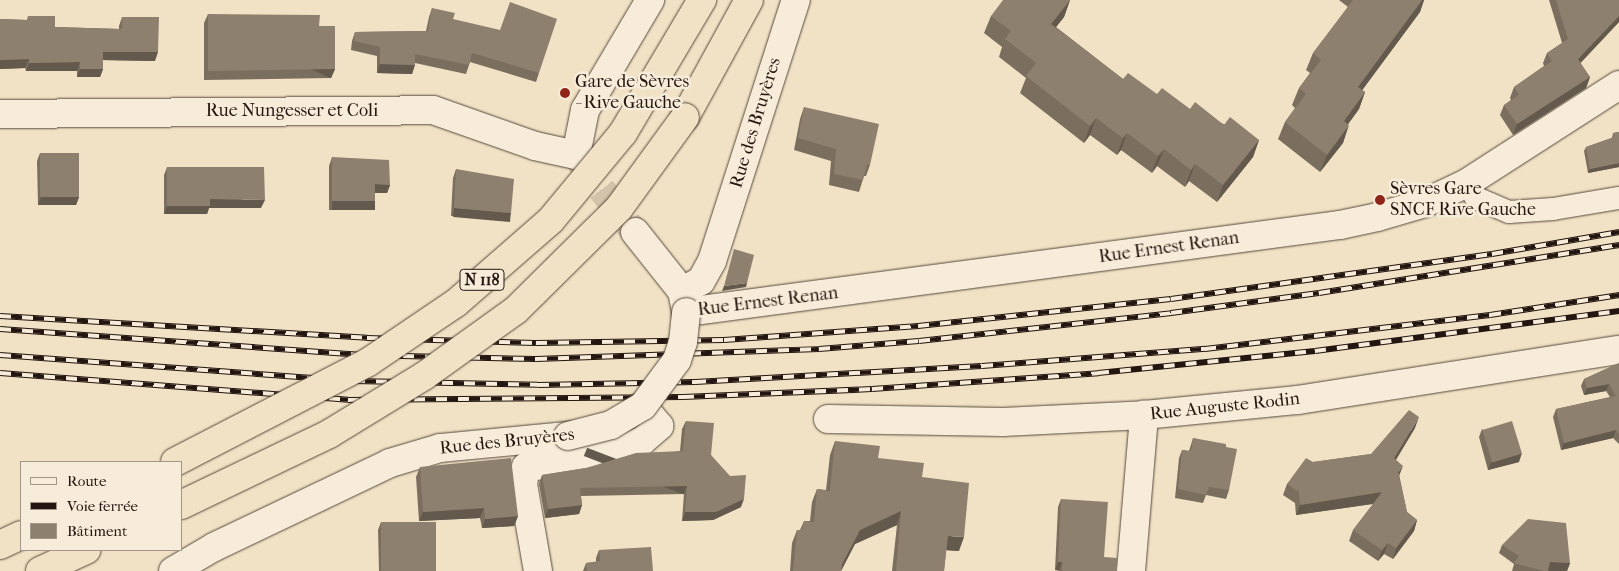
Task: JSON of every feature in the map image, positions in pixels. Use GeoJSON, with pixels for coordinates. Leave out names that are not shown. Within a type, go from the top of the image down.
{"type":"FeatureCollection","features":[{"type":"Feature","properties":{"kind":"highway","name":"N 118"},"geometry":{"type":"LineString","coordinates":[[177,461],[368,363],[456,303],[552,220],[624,133],[702,0]]}},
{"type":"Feature","properties":{"kind":"highway","name":"N 118"},"geometry":{"type":"LineString","coordinates":[[182,505],[328,434],[424,376],[516,310],[619,208],[685,118],[749,0]]}},
{"type":"Feature","properties":{"kind":"highway"},"geometry":{"type":"LineString","coordinates":[[0,545],[20,535]]}},
{"type":"Feature","properties":{"kind":"highway"},"geometry":{"type":"LineString","coordinates":[[40,571],[84,551]]}},
{"type":"Feature","properties":{"kind":"street","name":"Rue Nungesser et Coli"},"geometry":{"type":"LineString","coordinates":[[0,114],[433,110],[535,146],[576,155],[585,110],[650,0]]}},
{"type":"Feature","properties":{"kind":"street","name":"Rue des Bruyères"},"geometry":{"type":"LineString","coordinates":[[173,571],[222,543],[390,463],[440,448],[568,436],[611,425],[643,406],[677,360],[684,342],[684,301],[701,281],[712,261],[796,0]]}},
{"type":"Feature","properties":{"kind":"street","name":"Rue Ernest Renan"},"geometry":{"type":"LineString","coordinates":[[684,301],[1340,225],[1424,203],[1467,183],[1619,85]]}},
{"type":"Feature","properties":{"kind":"street"},"geometry":{"type":"LineString","coordinates":[[1467,183],[1476,198],[1509,212],[1553,209],[1619,198]]}},
{"type":"Feature","properties":{"kind":"street"},"geometry":{"type":"LineString","coordinates":[[635,232],[684,301]]}},
{"type":"Feature","properties":{"kind":"street","name":"Rue Auguste Rodin"},"geometry":{"type":"LineString","coordinates":[[828,419],[1003,422],[1144,416],[1298,400],[1619,350]]}},
{"type":"Feature","properties":{"kind":"street"},"geometry":{"type":"LineString","coordinates":[[538,571],[523,484],[526,467],[580,461],[611,454],[642,441],[659,426],[643,406]]}},
{"type":"Feature","properties":{"kind":"street"},"geometry":{"type":"LineString","coordinates":[[1131,571],[1144,416]]}},
{"type":"Feature","properties":{"kind":"building"},"geometry":{"type":"Polygon","coordinates":[[[1003,0],[1070,0],[1051,24],[1123,79],[1128,73],[1157,94],[1162,88],[1190,109],[1195,102],[1224,125],[1230,117],[1259,140],[1223,185],[1195,164],[1191,170],[1164,149],[1158,156],[1127,133],[1123,138],[1096,118],[1090,126],[1026,76],[1036,63],[1005,39],[1011,31],[991,16],[1003,0]]]}},
{"type":"Feature","properties":{"kind":"building"},"geometry":{"type":"Polygon","coordinates":[[[1353,0],[1422,0],[1358,87],[1365,92],[1344,121],[1349,125],[1327,155],[1285,122],[1306,94],[1299,88],[1321,60],[1313,53],[1353,0]]]}},
{"type":"Feature","properties":{"kind":"building"},"geometry":{"type":"Polygon","coordinates":[[[1556,0],[1619,0],[1619,16],[1578,59],[1590,77],[1517,124],[1504,105],[1519,95],[1514,87],[1552,61],[1547,53],[1568,39],[1556,0]]]}},
{"type":"Feature","properties":{"kind":"building"},"geometry":{"type":"Polygon","coordinates":[[[510,2],[557,19],[539,73],[472,53],[469,65],[415,54],[415,65],[380,64],[380,47],[354,41],[355,32],[428,31],[432,8],[455,13],[453,19],[500,30],[510,2]]]}},
{"type":"Feature","properties":{"kind":"building"},"geometry":{"type":"Polygon","coordinates":[[[208,14],[320,15],[319,26],[335,26],[335,69],[208,71],[208,14]]]}},
{"type":"Feature","properties":{"kind":"building"},"geometry":{"type":"Polygon","coordinates":[[[28,16],[55,16],[55,27],[122,29],[122,17],[159,17],[158,52],[103,52],[103,69],[80,69],[80,62],[29,63],[29,59],[0,60],[0,19],[28,20],[28,16]]]}},
{"type":"Feature","properties":{"kind":"building"},"geometry":{"type":"Polygon","coordinates":[[[804,107],[879,124],[870,165],[867,164],[863,180],[834,174],[836,149],[798,138],[804,107]]]}},
{"type":"Feature","properties":{"kind":"building"},"geometry":{"type":"Polygon","coordinates":[[[1619,132],[1619,163],[1590,169],[1586,147],[1614,137],[1613,133],[1619,132]]]}},
{"type":"Feature","properties":{"kind":"building"},"geometry":{"type":"Polygon","coordinates":[[[40,153],[79,153],[79,197],[40,197],[40,153]]]}},
{"type":"Feature","properties":{"kind":"building"},"geometry":{"type":"Polygon","coordinates":[[[332,157],[389,160],[390,185],[375,184],[375,201],[332,201],[332,157]]]}},
{"type":"Feature","properties":{"kind":"building"},"geometry":{"type":"Polygon","coordinates":[[[167,167],[264,167],[265,200],[210,199],[210,206],[167,206],[167,167]]]}},
{"type":"Feature","properties":{"kind":"building"},"geometry":{"type":"Polygon","coordinates":[[[456,169],[514,179],[511,213],[454,208],[456,169]]]}},
{"type":"Feature","properties":{"kind":"building"},"geometry":{"type":"Polygon","coordinates":[[[734,249],[754,255],[747,283],[724,286],[734,249]]]}},
{"type":"Feature","properties":{"kind":"building"},"geometry":{"type":"Polygon","coordinates":[[[1619,363],[1619,434],[1616,430],[1564,443],[1556,409],[1616,396],[1609,384],[1587,388],[1584,379],[1619,363]]]}},
{"type":"Feature","properties":{"kind":"building"},"geometry":{"type":"Polygon","coordinates":[[[1409,410],[1419,417],[1394,458],[1403,466],[1398,472],[1407,512],[1417,520],[1396,548],[1388,543],[1382,550],[1353,530],[1382,492],[1300,505],[1299,492],[1287,484],[1306,458],[1313,462],[1371,454],[1409,410]]]}},
{"type":"Feature","properties":{"kind":"building"},"geometry":{"type":"Polygon","coordinates":[[[686,421],[714,423],[711,455],[730,476],[746,475],[744,499],[716,512],[685,512],[687,486],[580,488],[582,505],[548,509],[542,475],[586,468],[636,453],[683,451],[686,421]]]}},
{"type":"Feature","properties":{"kind":"building"},"geometry":{"type":"Polygon","coordinates":[[[1512,421],[1522,454],[1492,463],[1482,430],[1512,421]]]}},
{"type":"Feature","properties":{"kind":"building"},"geometry":{"type":"Polygon","coordinates":[[[1193,438],[1226,444],[1226,447],[1237,449],[1229,490],[1209,487],[1206,495],[1178,489],[1182,450],[1191,451],[1193,438]]]}},
{"type":"Feature","properties":{"kind":"building"},"geometry":{"type":"Polygon","coordinates":[[[835,441],[880,446],[878,458],[924,463],[922,477],[969,483],[964,537],[948,536],[944,571],[896,571],[901,511],[860,530],[842,564],[841,571],[793,571],[797,530],[802,530],[804,521],[814,522],[817,489],[830,491],[835,441]]]}},
{"type":"Feature","properties":{"kind":"building"},"geometry":{"type":"Polygon","coordinates":[[[511,458],[518,516],[485,519],[484,508],[423,512],[420,467],[511,458]]]}},
{"type":"Feature","properties":{"kind":"building"},"geometry":{"type":"Polygon","coordinates":[[[1061,499],[1108,502],[1104,557],[1117,558],[1117,571],[1062,571],[1062,562],[1058,562],[1061,499]]]}},
{"type":"Feature","properties":{"kind":"building"},"geometry":{"type":"Polygon","coordinates":[[[1528,519],[1566,523],[1570,563],[1550,562],[1548,571],[1544,571],[1514,563],[1519,556],[1502,545],[1528,519]]]}},
{"type":"Feature","properties":{"kind":"building"},"geometry":{"type":"Polygon","coordinates":[[[381,522],[436,522],[436,571],[381,571],[381,522]]]}},
{"type":"Feature","properties":{"kind":"building"},"geometry":{"type":"Polygon","coordinates":[[[651,547],[653,571],[587,571],[586,563],[600,561],[599,550],[651,547]]]}},
{"type":"Feature","properties":{"kind":"tunnel"},"geometry":{"type":"LineString","coordinates":[[576,156],[632,229]]}},
{"type":"Feature","properties":{"kind":"railway"},"geometry":{"type":"LineString","coordinates":[[0,316],[367,338],[536,343],[724,340],[918,326],[1171,299],[1492,254],[1619,232]]}},
{"type":"Feature","properties":{"kind":"railway"},"geometry":{"type":"LineString","coordinates":[[0,329],[359,355],[536,359],[819,349],[919,341],[1171,313],[1319,293],[1619,245]]}},
{"type":"Feature","properties":{"kind":"railway"},"geometry":{"type":"LineString","coordinates":[[0,355],[354,381],[538,385],[695,382],[982,366],[1205,349],[1490,315],[1619,295]]}},
{"type":"Feature","properties":{"kind":"railway"},"geometry":{"type":"LineString","coordinates":[[0,373],[348,400],[683,397],[872,389],[1098,373],[1315,351],[1619,311]]}},
{"type":"Feature","properties":{"kind":"place","name":"Gare de Sèvres - Rive Gauche"},"geometry":{"type":"Point","coordinates":[565,93]}},
{"type":"Feature","properties":{"kind":"place","name":"Sèvres Gare SNCF Rive Gauche"},"geometry":{"type":"Point","coordinates":[1380,200]}}]}
